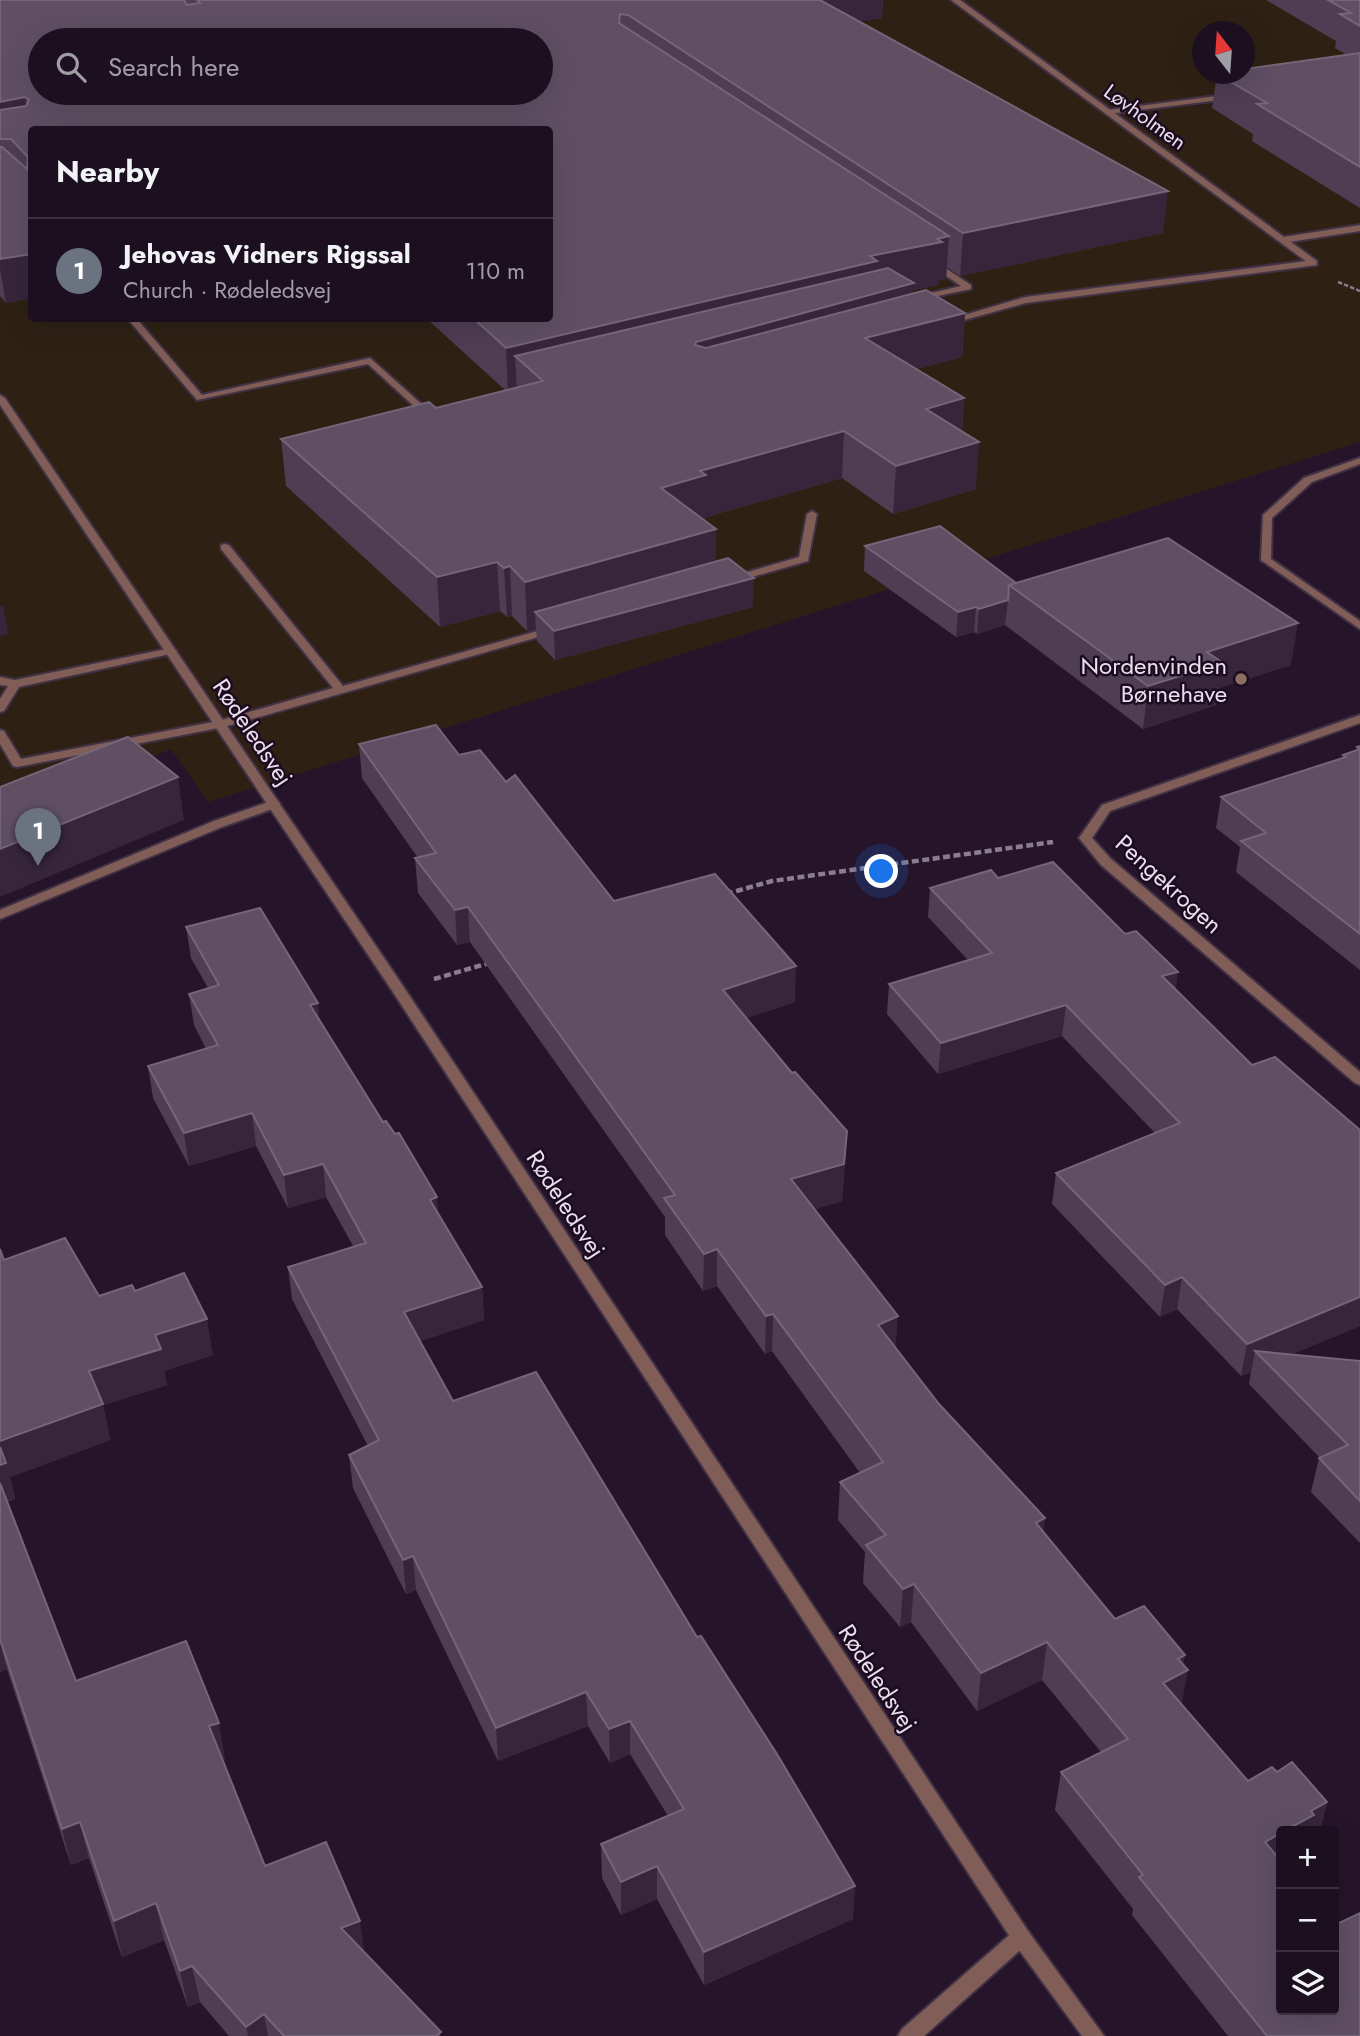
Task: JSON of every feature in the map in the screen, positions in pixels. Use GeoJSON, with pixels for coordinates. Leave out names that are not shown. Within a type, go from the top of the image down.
{"type":"FeatureCollection","features":[{"type":"Feature","properties":{"kind":"street","name":"Løvholmen"},"geometry":{"type":"LineString","coordinates":[[931,326],[1026,300],[1314,263],[955,0]]}},
{"type":"Feature","properties":{"kind":"street"},"geometry":{"type":"LineString","coordinates":[[1108,112],[1241,95]]}},
{"type":"Feature","properties":{"kind":"street"},"geometry":{"type":"LineString","coordinates":[[1283,240],[1360,228]]}},
{"type":"Feature","properties":{"kind":"street"},"geometry":{"type":"LineString","coordinates":[[901,303],[968,287],[922,256]]}},
{"type":"Feature","properties":{"kind":"street"},"geometry":{"type":"LineString","coordinates":[[134,322],[200,398],[370,360],[430,417],[443,414]]}},
{"type":"Feature","properties":{"kind":"street","name":"Rødeledsvej"},"geometry":{"type":"LineString","coordinates":[[0,398],[398,989],[1020,1937],[1094,2036]]}},
{"type":"Feature","properties":{"kind":"street"},"geometry":{"type":"LineString","coordinates":[[1360,461],[1308,480],[1267,517],[1266,560],[1360,626]]}},
{"type":"Feature","properties":{"kind":"street"},"geometry":{"type":"LineString","coordinates":[[724,582],[804,559],[812,514]]}},
{"type":"Feature","properties":{"kind":"street"},"geometry":{"type":"LineString","coordinates":[[226,547],[340,690]]}},
{"type":"Feature","properties":{"kind":"street"},"geometry":{"type":"LineString","coordinates":[[0,734],[17,764],[220,724],[565,627]]}},
{"type":"Feature","properties":{"kind":"street"},"geometry":{"type":"LineString","coordinates":[[0,681],[15,684],[171,651]]}},
{"type":"Feature","properties":{"kind":"street"},"geometry":{"type":"LineString","coordinates":[[0,708],[15,684]]}},
{"type":"Feature","properties":{"kind":"street","name":"Pengekrogen"},"geometry":{"type":"LineString","coordinates":[[1360,719],[1106,808],[1085,838],[1106,862],[1360,1080]]}},
{"type":"Feature","properties":{"kind":"street"},"geometry":{"type":"LineString","coordinates":[[0,915],[218,824],[274,804]]}},
{"type":"Feature","properties":{"kind":"street"},"geometry":{"type":"LineString","coordinates":[[909,2036],[1020,1937]]}},
{"type":"Feature","properties":{"kind":"path"},"geometry":{"type":"LineString","coordinates":[[719,896],[772,881],[1085,838]]}},
{"type":"Feature","properties":{"kind":"path"},"geometry":{"type":"LineString","coordinates":[[398,989],[491,962]]}},
{"type":"Feature","properties":{"kind":"shaded area"},"geometry":{"type":"Polygon","coordinates":[[[0,0],[1360,0],[1360,442],[208,802],[171,749],[0,816],[0,0]]]}},
{"type":"Feature","properties":{"kind":"building"},"geometry":{"type":"Polygon","coordinates":[[[0,0],[184,0],[187,5],[200,3],[197,0],[820,0],[1168,191],[963,233],[628,15],[620,14],[619,23],[949,236],[937,239],[942,242],[870,256],[877,261],[506,348],[477,322],[553,322],[553,126],[28,126],[28,157],[11,139],[0,139],[0,110],[26,106],[28,102],[28,105],[553,105],[553,28],[28,28],[28,99],[25,97],[0,102],[0,0]]]}},
{"type":"Feature","properties":{"kind":"building"},"geometry":{"type":"Polygon","coordinates":[[[1328,0],[1360,0],[1360,26],[1340,14],[1351,13],[1328,0]]]}},
{"type":"Feature","properties":{"kind":"building"},"geometry":{"type":"Polygon","coordinates":[[[1360,53],[1360,167],[1257,104],[1267,103],[1234,84],[1255,84],[1255,67],[1360,53]]]}},
{"type":"Feature","properties":{"kind":"building"},"geometry":{"type":"Polygon","coordinates":[[[0,147],[27,169],[28,157],[28,255],[0,259],[0,147]]]}},
{"type":"Feature","properties":{"kind":"building"},"geometry":{"type":"Polygon","coordinates":[[[888,268],[914,283],[696,342],[695,345],[706,348],[926,290],[965,313],[865,338],[964,398],[926,409],[979,442],[896,466],[844,431],[700,471],[706,475],[661,488],[716,529],[525,582],[510,566],[504,568],[497,562],[437,577],[281,439],[429,402],[436,408],[543,381],[515,356],[888,268]]]}},
{"type":"Feature","properties":{"kind":"building"},"geometry":{"type":"Polygon","coordinates":[[[940,526],[1016,583],[1009,585],[1008,600],[958,612],[865,546],[940,526]]]}},
{"type":"Feature","properties":{"kind":"building"},"geometry":{"type":"Polygon","coordinates":[[[1168,538],[1298,623],[1207,652],[1223,663],[1148,686],[1009,585],[1168,538]]]}},
{"type":"Feature","properties":{"kind":"building"},"geometry":{"type":"Polygon","coordinates":[[[728,558],[754,578],[554,631],[535,612],[728,558]]]}},
{"type":"Feature","properties":{"kind":"building"},"geometry":{"type":"Polygon","coordinates":[[[436,725],[459,755],[480,750],[506,782],[515,775],[614,901],[715,874],[796,966],[723,990],[792,1073],[795,1072],[847,1131],[844,1164],[791,1179],[898,1316],[878,1325],[939,1404],[1045,1518],[1036,1523],[1115,1619],[1144,1606],[1185,1655],[1178,1659],[1188,1670],[1163,1683],[1248,1781],[1272,1767],[1277,1772],[1292,1762],[1327,1802],[1311,1811],[1314,1815],[1293,1826],[1276,1826],[1276,1836],[1265,1842],[1276,1855],[1276,2015],[1339,2015],[1339,1923],[1360,1913],[1360,2036],[1267,2036],[1139,1877],[1143,1875],[1061,1772],[1128,1739],[1047,1642],[981,1673],[914,1584],[903,1589],[866,1545],[886,1535],[840,1482],[883,1462],[773,1314],[766,1316],[717,1249],[704,1254],[664,1198],[675,1195],[468,907],[455,910],[415,858],[436,853],[359,744],[436,725]]]}},
{"type":"Feature","properties":{"kind":"building"},"geometry":{"type":"Polygon","coordinates":[[[128,737],[178,777],[0,849],[0,787],[128,737]]]}},
{"type":"Feature","properties":{"kind":"building"},"geometry":{"type":"Polygon","coordinates":[[[1360,749],[1360,934],[1241,841],[1266,833],[1221,797],[1346,757],[1343,755],[1360,749]]]}},
{"type":"Feature","properties":{"kind":"building"},"geometry":{"type":"Polygon","coordinates":[[[1053,862],[1125,934],[1136,931],[1178,972],[1162,976],[1252,1065],[1275,1057],[1360,1130],[1360,1297],[1247,1344],[1182,1277],[1165,1285],[1056,1173],[1180,1123],[1066,1005],[941,1043],[889,984],[992,953],[930,888],[991,870],[998,878],[1053,862]]]}},
{"type":"Feature","properties":{"kind":"building"},"geometry":{"type":"Polygon","coordinates":[[[260,908],[318,1003],[310,1005],[383,1122],[386,1121],[395,1134],[399,1133],[437,1197],[430,1200],[482,1287],[404,1312],[453,1401],[536,1372],[697,1637],[701,1636],[777,1754],[855,1886],[704,1952],[657,1866],[621,1882],[601,1844],[684,1809],[630,1721],[609,1729],[586,1692],[496,1728],[413,1556],[403,1560],[349,1455],[379,1440],[288,1267],[366,1243],[323,1164],[284,1175],[252,1113],[184,1133],[148,1066],[218,1045],[189,994],[219,985],[186,927],[260,908]]]}},
{"type":"Feature","properties":{"kind":"building"},"geometry":{"type":"Polygon","coordinates":[[[65,1238],[99,1296],[132,1285],[135,1291],[184,1273],[207,1319],[155,1335],[161,1349],[89,1371],[103,1404],[0,1441],[0,1249],[4,1260],[65,1238]]]}},
{"type":"Feature","properties":{"kind":"building"},"geometry":{"type":"Polygon","coordinates":[[[1255,1351],[1360,1361],[1360,1501],[1319,1458],[1348,1445],[1255,1351]]]}},
{"type":"Feature","properties":{"kind":"building"},"geometry":{"type":"Polygon","coordinates":[[[0,1447],[6,1463],[0,1465],[0,1447]]]}},
{"type":"Feature","properties":{"kind":"building"},"geometry":{"type":"Polygon","coordinates":[[[0,1483],[76,1681],[186,1641],[219,1723],[209,1726],[265,1866],[326,1842],[360,1921],[341,1928],[441,2032],[436,2036],[284,2036],[264,2014],[246,2027],[192,1966],[180,1971],[156,1903],[114,1921],[80,1822],[62,1829],[0,1639],[0,1483]]]}},
{"type":"Feature","properties":{"kind":"place","name":"Nordenvinden Børnehave"},"geometry":{"type":"Point","coordinates":[1241,679]}},
{"type":"Feature","properties":{"kind":"place","name":"Jehovas Vidners Rigssal"},"geometry":{"type":"Point","coordinates":[38,866]}}]}
